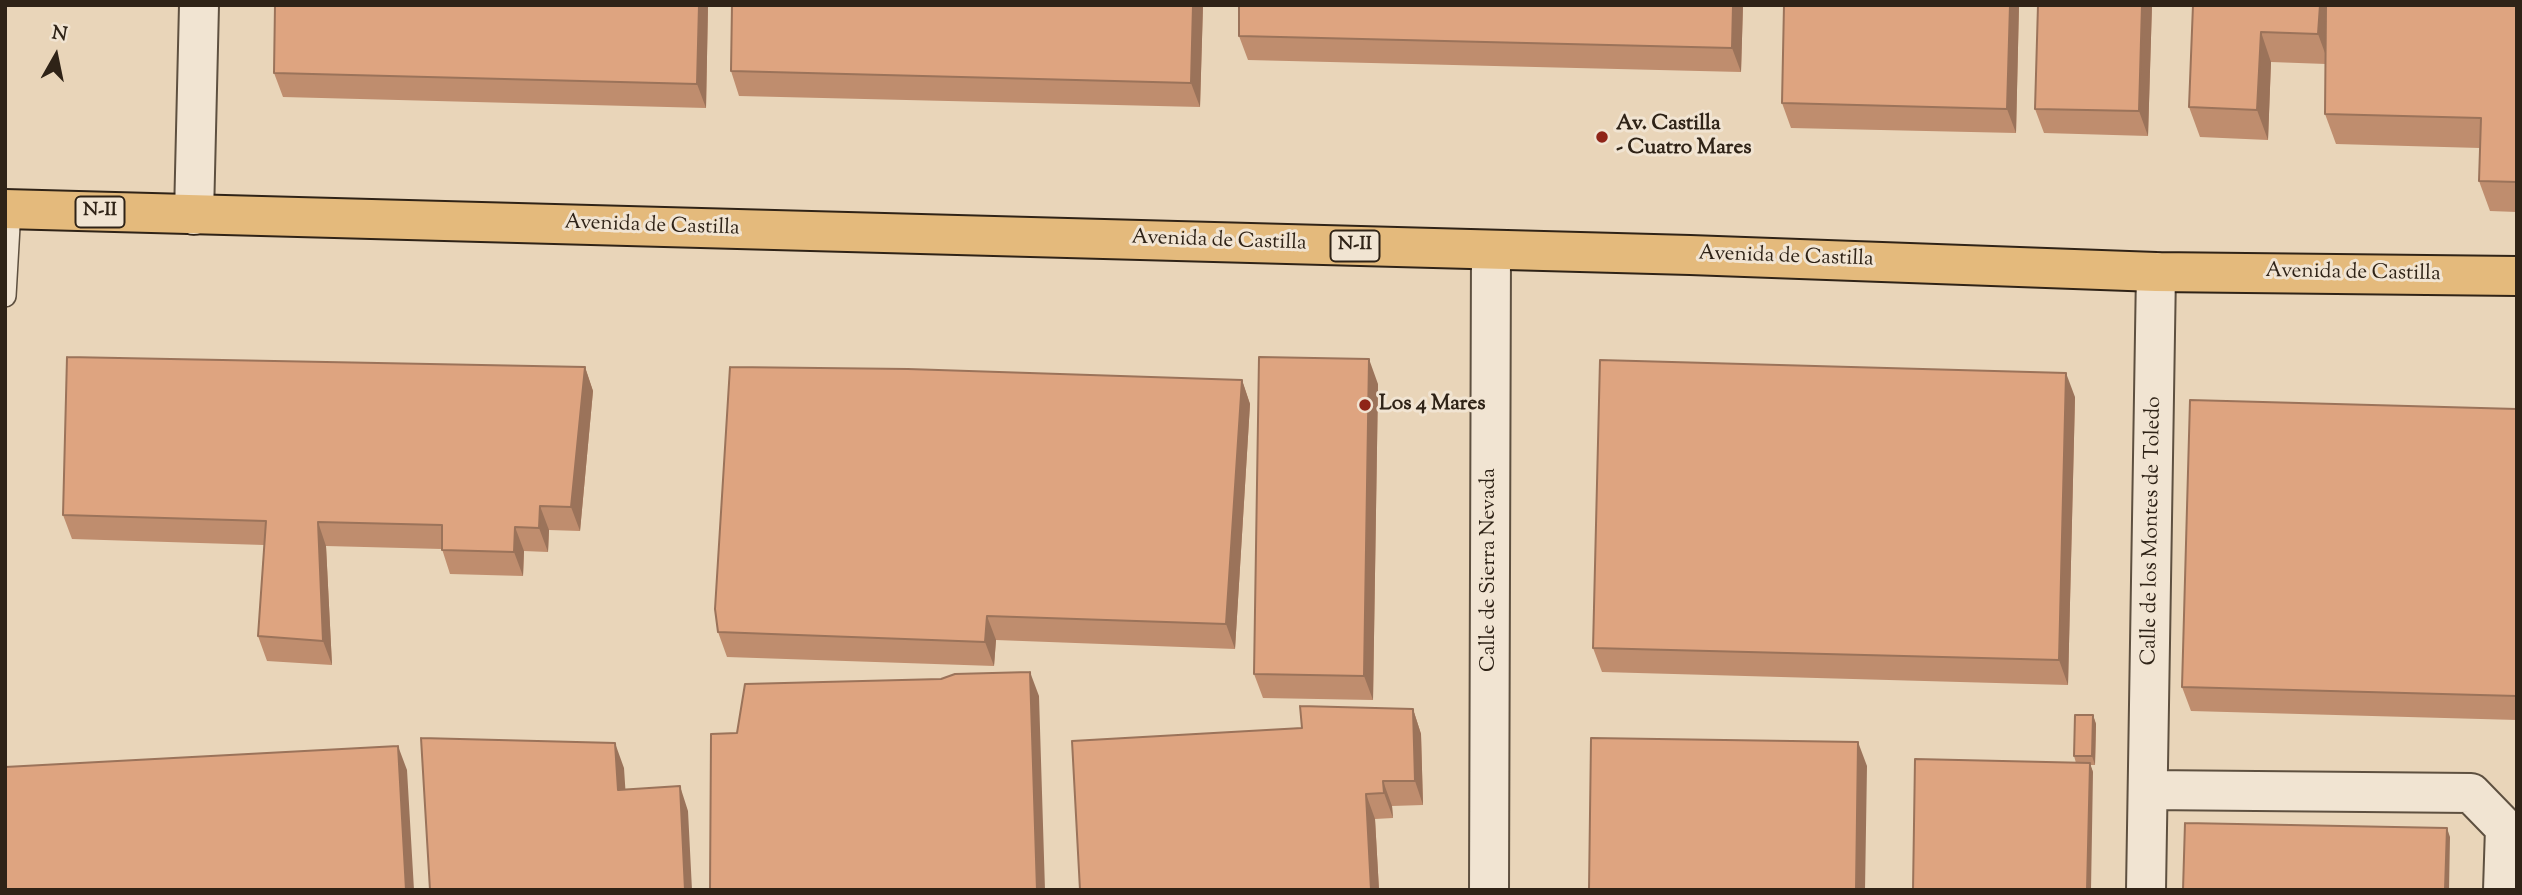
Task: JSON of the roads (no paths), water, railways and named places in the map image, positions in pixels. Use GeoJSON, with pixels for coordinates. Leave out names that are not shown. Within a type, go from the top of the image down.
{"type":"FeatureCollection","features":[{"type":"Feature","properties":{"kind":"main road","name":"Avenida de Castilla"},"geometry":{"type":"LineString","coordinates":[[7,209],[1491,250],[2156,272],[2517,276]]}},
{"type":"Feature","properties":{"kind":"street"},"geometry":{"type":"LineString","coordinates":[[194,215],[199,5]]}},
{"type":"Feature","properties":{"kind":"street","name":"Calle de Sierra Nevada"},"geometry":{"type":"LineString","coordinates":[[1489,890],[1491,250]]}},
{"type":"Feature","properties":{"kind":"street","name":"Calle de los Montes de Toledo"},"geometry":{"type":"LineString","coordinates":[[2147,890],[2156,272]]}},
{"type":"Feature","properties":{"kind":"street"},"geometry":{"type":"LineString","coordinates":[[2149,790],[2471,793],[2505,828],[2503,890]]}},
{"type":"Feature","properties":{"kind":"lane"},"geometry":{"type":"LineString","coordinates":[[5,296],[7,209]]}},
{"type":"Feature","properties":{"kind":"place","name":"Av. Castilla - Cuatro Mares"},"geometry":{"type":"Point","coordinates":[1602,137]}},
{"type":"Feature","properties":{"kind":"place","name":"Los 4 Mares"},"geometry":{"type":"Point","coordinates":[1365,405]}}]}
